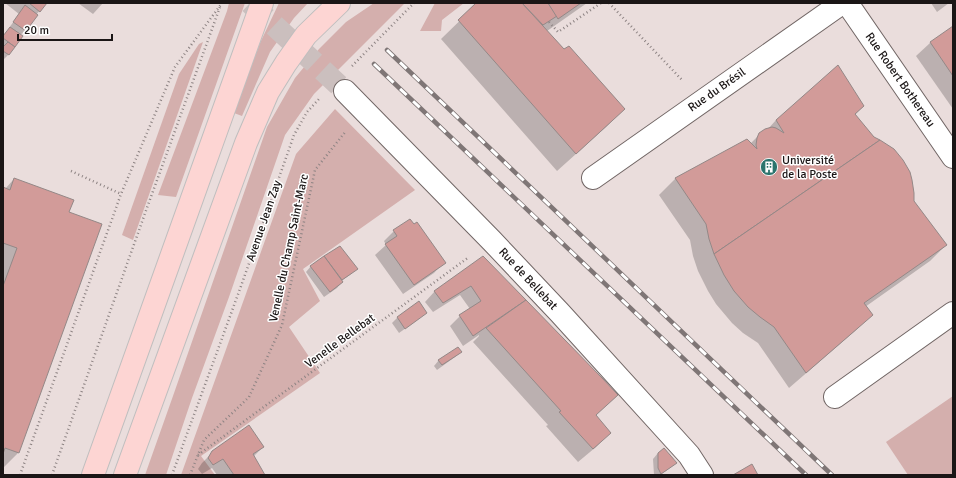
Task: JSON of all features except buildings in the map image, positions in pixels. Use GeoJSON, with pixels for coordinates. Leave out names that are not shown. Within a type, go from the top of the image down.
{"type":"FeatureCollection","features":[{"type":"Feature","properties":{"kind":"main road"},"geometry":{"type":"LineString","coordinates":[[94,475],[262,3]]}},
{"type":"Feature","properties":{"kind":"main road"},"geometry":{"type":"LineString","coordinates":[[125,475],[246,143],[268,92],[306,35],[338,4]]}},
{"type":"Feature","properties":{"kind":"street","name":"Rue du Brésil"},"geometry":{"type":"LineString","coordinates":[[593,178],[842,3]]}},
{"type":"Feature","properties":{"kind":"street","name":"Rue Robert Bothereau"},"geometry":{"type":"LineString","coordinates":[[847,3],[953,156]]}},
{"type":"Feature","properties":{"kind":"street","name":"Rue de Bellebat"},"geometry":{"type":"LineString","coordinates":[[345,91],[492,240],[560,313],[689,455],[702,475]]}},
{"type":"Feature","properties":{"kind":"street"},"geometry":{"type":"LineString","coordinates":[[835,397],[953,313]]}},
{"type":"Feature","properties":{"kind":"path"},"geometry":{"type":"LineString","coordinates":[[20,475],[122,194],[175,68],[222,3]]}},
{"type":"Feature","properties":{"kind":"path"},"geometry":{"type":"LineString","coordinates":[[52,475],[148,204],[222,3]]}},
{"type":"Feature","properties":{"kind":"path"},"geometry":{"type":"LineString","coordinates":[[350,68],[414,3]]}},
{"type":"Feature","properties":{"kind":"path"},"geometry":{"type":"LineString","coordinates":[[548,22],[558,32],[601,3]]}},
{"type":"Feature","properties":{"kind":"path"},"geometry":{"type":"LineString","coordinates":[[609,3],[702,101]]}},
{"type":"Feature","properties":{"kind":"path","name":"Avenue Jean Zay"},"geometry":{"type":"LineString","coordinates":[[172,475],[294,135],[307,112],[323,96]]}},
{"type":"Feature","properties":{"kind":"path","name":"Venelle du Champ Saint-Marc"},"geometry":{"type":"LineString","coordinates":[[190,475],[204,440],[248,398],[282,326],[315,170],[363,109]]}},
{"type":"Feature","properties":{"kind":"path"},"geometry":{"type":"LineString","coordinates":[[71,172],[122,194]]}},
{"type":"Feature","properties":{"kind":"path","name":"Venelle Bellebat"},"geometry":{"type":"LineString","coordinates":[[198,455],[492,240]]}},
{"type":"Feature","properties":{"kind":"shaded area"},"geometry":{"type":"Polygon","coordinates":[[[229,3],[245,3],[176,197],[158,195],[227,11],[229,3]]]}},
{"type":"Feature","properties":{"kind":"shaded area"},"geometry":{"type":"Polygon","coordinates":[[[279,3],[308,3],[294,18],[270,52],[242,116],[234,113],[260,43],[279,3]]]}},
{"type":"Feature","properties":{"kind":"shaded area"},"geometry":{"type":"Polygon","coordinates":[[[374,3],[405,3],[314,94],[285,135],[166,475],[145,475],[267,127],[295,78],[319,49],[346,22],[374,3]]]}},
{"type":"Feature","properties":{"kind":"shaded area"},"geometry":{"type":"Polygon","coordinates":[[[435,3],[464,3],[442,20],[441,31],[420,31],[435,3]]]}},
{"type":"Feature","properties":{"kind":"shaded area"},"geometry":{"type":"Polygon","coordinates":[[[203,42],[133,240],[122,235],[179,74],[199,44],[203,42]]]}},
{"type":"Feature","properties":{"kind":"shaded area"},"geometry":{"type":"Polygon","coordinates":[[[335,109],[415,190],[303,269],[320,301],[289,327],[320,373],[201,456],[215,475],[181,475],[296,154],[335,109]]]}},
{"type":"Feature","properties":{"kind":"shaded area"},"geometry":{"type":"Polygon","coordinates":[[[953,396],[953,475],[908,475],[886,442],[953,396]]]}},
{"type":"Feature","properties":{"kind":"tunnel"},"geometry":{"type":"LineString","coordinates":[[250,3],[345,91]]}},
{"type":"Feature","properties":{"kind":"railway"},"geometry":{"type":"LineString","coordinates":[[387,50],[832,475]]}},
{"type":"Feature","properties":{"kind":"railway"},"geometry":{"type":"LineString","coordinates":[[374,64],[806,475]]}},
{"type":"Feature","properties":{"kind":"place","name":"Université de la Poste"},"geometry":{"type":"Point","coordinates":[769,167]}}]}
